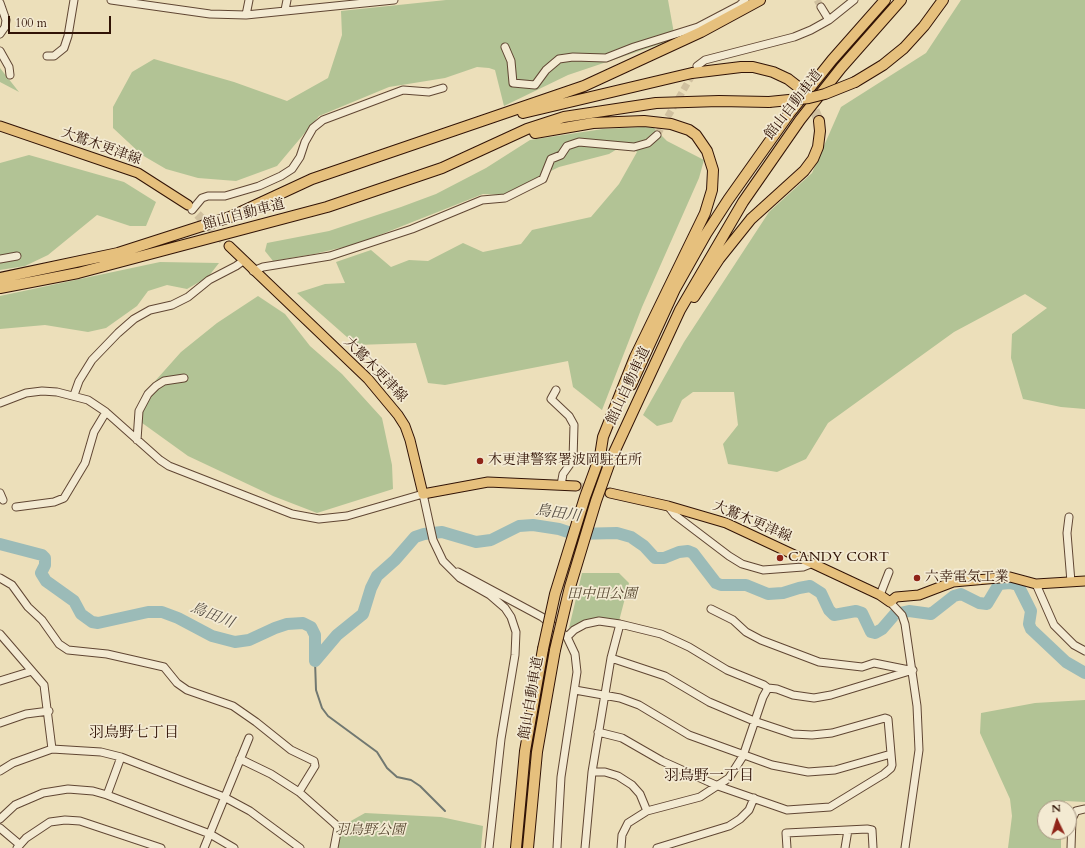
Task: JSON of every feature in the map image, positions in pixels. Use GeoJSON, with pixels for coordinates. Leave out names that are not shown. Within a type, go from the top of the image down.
{"type":"FeatureCollection","features":[{"type":"Feature","properties":{"kind":"highway"},"geometry":{"type":"LineString","coordinates":[[463,128],[584,86],[701,32],[760,0]]}},
{"type":"Feature","properties":{"kind":"highway","name":"館山自動車道"},"geometry":{"type":"LineString","coordinates":[[516,848],[525,751],[543,649],[555,594],[585,496],[600,456],[659,322],[706,234],[790,114],[832,60],[885,0]]}},
{"type":"Feature","properties":{"kind":"highway","name":"館山自動車道"},"geometry":{"type":"LineString","coordinates":[[528,848],[537,752],[555,650],[572,580],[596,500],[611,459],[680,310],[743,202],[772,158],[841,68],[901,0]]}},
{"type":"Feature","properties":{"kind":"highway"},"geometry":{"type":"LineString","coordinates":[[489,146],[527,129],[564,117],[627,106],[685,101],[769,102],[809,98],[825,94],[855,82],[883,65],[904,48],[924,26],[943,0]]}},
{"type":"Feature","properties":{"kind":"highway"},"geometry":{"type":"LineString","coordinates":[[463,128],[692,73],[753,67],[773,72],[788,79],[797,86]]}},
{"type":"Feature","properties":{"kind":"highway"},"geometry":{"type":"LineString","coordinates":[[680,310],[693,298],[719,259],[752,219],[804,171],[813,159],[818,147],[820,131],[819,121]]}},
{"type":"Feature","properties":{"kind":"highway"},"geometry":{"type":"LineString","coordinates":[[489,146],[566,126],[606,122],[660,122],[680,127],[696,136],[703,143],[711,160],[713,170],[712,190],[705,213],[635,356],[603,437],[600,456]]}},
{"type":"Feature","properties":{"kind":"highway","name":"館山自動車道"},"geometry":{"type":"LineString","coordinates":[[0,278],[75,264],[160,241],[247,211],[312,179],[463,128]]}},
{"type":"Feature","properties":{"kind":"highway","name":"館山自動車道"},"geometry":{"type":"LineString","coordinates":[[0,288],[78,273],[327,207],[442,168],[489,146]]}},
{"type":"Feature","properties":{"kind":"main road","name":"大鷲木更津線"},"geometry":{"type":"LineString","coordinates":[[0,126],[138,174],[190,208]]}},
{"type":"Feature","properties":{"kind":"main road","name":"大鷲木更津線"},"geometry":{"type":"LineString","coordinates":[[229,246],[253,271],[368,379],[398,415],[405,426],[410,440],[423,494]]}},
{"type":"Feature","properties":{"kind":"main road"},"geometry":{"type":"LineString","coordinates":[[423,494],[488,482],[561,484],[576,486]]}},
{"type":"Feature","properties":{"kind":"main road","name":"大鷲木更津線"},"geometry":{"type":"LineString","coordinates":[[610,493],[668,506],[726,523],[880,595],[890,602]]}},
{"type":"Feature","properties":{"kind":"main road"},"geometry":{"type":"LineString","coordinates":[[890,602],[896,597],[919,595],[953,582],[1010,577],[1036,584],[1085,581]]}},
{"type":"Feature","properties":{"kind":"street"},"geometry":{"type":"LineString","coordinates":[[47,56],[54,56],[64,48],[68,36],[74,0]]}},
{"type":"Feature","properties":{"kind":"street"},"geometry":{"type":"LineString","coordinates":[[111,0],[210,14],[246,15],[394,0]]}},
{"type":"Feature","properties":{"kind":"street"},"geometry":{"type":"LineString","coordinates":[[246,15],[249,0]]}},
{"type":"Feature","properties":{"kind":"street"},"geometry":{"type":"LineString","coordinates":[[285,10],[287,0]]}},
{"type":"Feature","properties":{"kind":"street"},"geometry":{"type":"LineString","coordinates":[[505,47],[511,61],[513,83],[535,84],[546,70],[559,59],[573,57],[606,58],[634,47],[698,27],[740,5],[745,0]]}},
{"type":"Feature","properties":{"kind":"street"},"geometry":{"type":"LineString","coordinates":[[697,66],[705,60],[794,37],[828,20],[854,0]]}},
{"type":"Feature","properties":{"kind":"street"},"geometry":{"type":"LineString","coordinates":[[0,3],[6,20],[5,27],[0,34]]}},
{"type":"Feature","properties":{"kind":"street"},"geometry":{"type":"LineString","coordinates":[[821,8],[828,20]]}},
{"type":"Feature","properties":{"kind":"street"},"geometry":{"type":"LineString","coordinates":[[0,50],[9,67],[10,75]]}},
{"type":"Feature","properties":{"kind":"street"},"geometry":{"type":"LineString","coordinates":[[190,208],[202,198],[208,196],[225,196],[259,186],[292,169],[300,158],[305,142],[313,128],[324,120],[403,90],[429,92],[444,88]]}},
{"type":"Feature","properties":{"kind":"street"},"geometry":{"type":"LineString","coordinates":[[253,271],[263,267],[330,256],[419,226],[482,200],[505,198],[543,179],[551,160],[561,155],[567,146],[579,142],[634,147],[648,143],[657,135]]}},
{"type":"Feature","properties":{"kind":"street"},"geometry":{"type":"LineString","coordinates":[[0,259],[17,256]]}},
{"type":"Feature","properties":{"kind":"street"},"geometry":{"type":"LineString","coordinates":[[74,395],[79,382],[92,360],[118,332],[134,319],[150,310],[188,298],[209,280],[243,261]]}},
{"type":"Feature","properties":{"kind":"street"},"geometry":{"type":"LineString","coordinates":[[137,440],[139,411],[148,394],[164,381],[184,378]]}},
{"type":"Feature","properties":{"kind":"street"},"geometry":{"type":"LineString","coordinates":[[556,390],[551,399],[569,416],[574,425],[573,460],[563,474],[561,484]]}},
{"type":"Feature","properties":{"kind":"street"},"geometry":{"type":"LineString","coordinates":[[0,403],[26,393],[42,391],[74,395],[88,400],[106,412],[160,460],[175,469],[292,514],[325,518],[347,516],[423,494],[433,540],[443,561],[460,578],[490,595],[505,608],[511,617],[516,632],[515,655],[501,739],[489,848]]}},
{"type":"Feature","properties":{"kind":"street"},"geometry":{"type":"LineString","coordinates":[[16,507],[54,502],[64,498],[85,463],[94,432],[106,412]]}},
{"type":"Feature","properties":{"kind":"street"},"geometry":{"type":"LineString","coordinates":[[668,506],[675,515],[729,556],[742,564],[763,570],[802,567],[813,564]]}},
{"type":"Feature","properties":{"kind":"street"},"geometry":{"type":"LineString","coordinates":[[1069,517],[1067,532],[1071,582]]}},
{"type":"Feature","properties":{"kind":"street"},"geometry":{"type":"LineString","coordinates":[[450,568],[542,617],[567,638],[575,654],[577,672],[561,777],[557,848]]}},
{"type":"Feature","properties":{"kind":"street"},"geometry":{"type":"LineString","coordinates":[[880,595],[889,572]]}},
{"type":"Feature","properties":{"kind":"street"},"geometry":{"type":"LineString","coordinates":[[0,578],[12,585],[28,607],[42,620],[59,644],[68,650],[107,654],[164,667],[177,683],[187,690],[233,706],[291,750],[314,761],[315,766],[299,792]]}},
{"type":"Feature","properties":{"kind":"street"},"geometry":{"type":"LineString","coordinates":[[1036,584],[1054,625],[1074,645],[1085,651]]}},
{"type":"Feature","properties":{"kind":"street"},"geometry":{"type":"LineString","coordinates":[[890,602],[902,615],[905,624],[913,670],[917,706],[919,750],[905,848]]}},
{"type":"Feature","properties":{"kind":"street"},"geometry":{"type":"LineString","coordinates":[[711,609],[734,620],[746,632],[761,640],[819,662],[862,667],[874,663],[913,670]]}},
{"type":"Feature","properties":{"kind":"street"},"geometry":{"type":"LineString","coordinates":[[567,638],[574,630],[585,624],[599,621],[620,624],[661,634],[689,647],[726,670],[764,684],[768,688],[777,689],[793,695],[814,698],[831,695],[913,670]]}},
{"type":"Feature","properties":{"kind":"street"},"geometry":{"type":"LineString","coordinates":[[585,848],[592,772],[598,732],[611,658],[620,624]]}},
{"type":"Feature","properties":{"kind":"street"},"geometry":{"type":"LineString","coordinates":[[0,634],[44,685],[49,711],[52,750]]}},
{"type":"Feature","properties":{"kind":"street"},"geometry":{"type":"LineString","coordinates":[[598,732],[622,738],[662,761],[718,786],[787,810],[830,807],[891,768],[888,719],[885,718],[832,733],[812,735],[793,734],[754,721],[709,702],[665,676],[611,658]]}},
{"type":"Feature","properties":{"kind":"street"},"geometry":{"type":"LineString","coordinates":[[0,681],[32,671]]}},
{"type":"Feature","properties":{"kind":"street"},"geometry":{"type":"LineString","coordinates":[[621,848],[622,835],[628,823],[647,811],[700,797],[729,778],[743,756],[762,697],[768,688]]}},
{"type":"Feature","properties":{"kind":"street"},"geometry":{"type":"LineString","coordinates":[[575,690],[605,695],[638,705],[689,735],[743,756],[772,765],[808,772],[835,770],[891,754]]}},
{"type":"Feature","properties":{"kind":"street"},"geometry":{"type":"LineString","coordinates":[[0,723],[26,714],[49,711]]}},
{"type":"Feature","properties":{"kind":"street"},"geometry":{"type":"LineString","coordinates":[[204,848],[249,738]]}},
{"type":"Feature","properties":{"kind":"street"},"geometry":{"type":"LineString","coordinates":[[0,771],[13,763],[52,750],[101,752],[121,758],[224,797],[250,811],[300,848]]}},
{"type":"Feature","properties":{"kind":"street"},"geometry":{"type":"LineString","coordinates":[[107,795],[121,758]]}},
{"type":"Feature","properties":{"kind":"street"},"geometry":{"type":"LineString","coordinates":[[240,759],[271,774],[299,792],[338,827],[334,848]]}},
{"type":"Feature","properties":{"kind":"street"},"geometry":{"type":"LineString","coordinates":[[592,772],[605,772],[618,776],[632,785],[640,794],[647,811]]}},
{"type":"Feature","properties":{"kind":"street"},"geometry":{"type":"LineString","coordinates":[[0,820],[15,805],[43,793],[68,789],[93,791],[210,834],[234,848]]}},
{"type":"Feature","properties":{"kind":"street"},"geometry":{"type":"LineString","coordinates":[[658,848],[729,826],[740,819],[748,810],[754,798]]}},
{"type":"Feature","properties":{"kind":"street"},"geometry":{"type":"LineString","coordinates":[[1071,848],[1072,819],[1076,811],[1085,809]]}},
{"type":"Feature","properties":{"kind":"street"},"geometry":{"type":"LineString","coordinates":[[0,828],[18,846],[32,833],[50,822],[65,820],[86,823],[161,848]]}},
{"type":"Feature","properties":{"kind":"street"},"geometry":{"type":"LineString","coordinates":[[787,848],[786,833],[848,830],[872,830],[873,848]]}},
{"type":"Feature","properties":{"kind":"street"},"geometry":{"type":"LineString","coordinates":[[845,848],[848,830]]}},
{"type":"Feature","properties":{"kind":"green space"},"geometry":{"type":"Polygon","coordinates":[[[446,0],[668,0],[675,39],[568,75],[504,106],[495,70],[489,68],[477,67],[445,78],[389,87],[319,116],[277,166],[236,181],[198,178],[166,169],[142,155],[113,128],[113,107],[132,72],[154,59],[234,82],[287,101],[328,78],[342,35],[341,11],[446,0]]]}},
{"type":"Feature","properties":{"kind":"green space"},"geometry":{"type":"Polygon","coordinates":[[[961,0],[1085,0],[1085,409],[1061,407],[1023,399],[1011,358],[1012,334],[1047,308],[1025,294],[954,332],[828,423],[806,459],[777,472],[728,464],[723,444],[738,425],[734,392],[693,392],[682,400],[672,422],[657,426],[643,415],[684,342],[769,212],[812,173],[841,107],[926,53],[961,0]]]}},
{"type":"Feature","properties":{"kind":"green space"},"geometry":{"type":"Polygon","coordinates":[[[0,68],[19,92],[0,82],[0,68]]]}},
{"type":"Feature","properties":{"kind":"green space"},"geometry":{"type":"Polygon","coordinates":[[[654,128],[667,141],[704,160],[699,178],[642,307],[602,410],[573,387],[568,361],[445,385],[428,383],[416,343],[356,345],[297,293],[325,284],[345,283],[336,262],[371,250],[391,267],[409,260],[428,261],[463,243],[483,252],[521,244],[532,230],[591,217],[619,184],[637,152],[627,143],[609,154],[559,167],[502,195],[483,194],[357,244],[314,254],[273,261],[265,251],[267,243],[329,231],[436,194],[486,168],[530,140],[603,129],[654,128]]]}},
{"type":"Feature","properties":{"kind":"green space"},"geometry":{"type":"Polygon","coordinates":[[[29,155],[124,182],[156,202],[146,226],[130,226],[97,215],[48,255],[25,266],[0,270],[0,163],[29,155]]]}},
{"type":"Feature","properties":{"kind":"green space"},"geometry":{"type":"Polygon","coordinates":[[[160,262],[219,263],[208,277],[187,289],[167,285],[148,291],[137,306],[106,328],[88,332],[45,325],[0,329],[0,296],[160,262]]]}},
{"type":"Feature","properties":{"kind":"green space"},"geometry":{"type":"Polygon","coordinates":[[[258,296],[285,314],[310,346],[342,374],[382,418],[392,465],[393,489],[317,513],[273,496],[188,456],[138,420],[148,389],[181,352],[217,323],[258,296]]]}},
{"type":"Feature","properties":{"kind":"green space","name":"田中田公園"},"geometry":{"type":"Polygon","coordinates":[[[582,573],[619,573],[629,583],[619,621],[602,618],[592,619],[569,628],[582,573]]]}},
{"type":"Feature","properties":{"kind":"green space"},"geometry":{"type":"Polygon","coordinates":[[[1085,700],[1085,802],[1077,802],[1077,800],[1037,800],[1037,840],[1061,840],[1061,848],[1008,848],[1012,816],[1010,799],[980,733],[981,713],[1035,703],[1085,700]]]}},
{"type":"Feature","properties":{"kind":"green space","name":"羽鳥野公園"},"geometry":{"type":"Polygon","coordinates":[[[365,813],[441,817],[483,826],[481,848],[337,848],[342,826],[365,813]]]}},
{"type":"Feature","properties":{"kind":"waterway","name":"鳥田川"},"geometry":{"type":"LineString","coordinates":[[315,661],[337,635],[363,614],[371,588],[377,576],[395,560],[415,537],[424,534],[442,532],[476,542],[491,540],[519,526],[533,525],[559,529],[574,534],[617,533],[631,537],[644,546],[655,558],[664,558],[679,552],[688,551],[693,553],[716,583],[721,585],[746,585],[768,594],[783,593],[810,586],[821,593],[829,610],[834,615],[856,611],[862,613],[871,632],[875,633],[882,629],[895,614],[909,611],[931,614],[954,596],[961,594],[979,603],[987,604],[999,584],[1010,583],[1018,585],[1031,611],[1029,624],[1031,629],[1066,662],[1085,673]]}},
{"type":"Feature","properties":{"kind":"waterway","name":"鳥田川"},"geometry":{"type":"LineString","coordinates":[[0,544],[42,555],[45,558],[45,565],[41,573],[46,581],[74,601],[81,614],[92,622],[98,623],[148,612],[162,612],[178,618],[212,636],[235,642],[249,640],[287,624],[303,623],[311,627],[315,635],[315,661]]}},
{"type":"Feature","properties":{"kind":"waterway"},"geometry":{"type":"LineString","coordinates":[[315,661],[316,690],[322,708],[328,716],[377,752],[387,768],[397,777],[411,780],[420,786],[445,811]]}},
{"type":"Feature","properties":{"kind":"tunnel"},"geometry":{"type":"LineString","coordinates":[[817,0],[821,7]]}},
{"type":"Feature","properties":{"kind":"tunnel"},"geometry":{"type":"LineString","coordinates":[[657,135],[694,72]]}},
{"type":"Feature","properties":{"kind":"tunnel"},"geometry":{"type":"LineString","coordinates":[[797,86],[812,104],[819,121]]}},
{"type":"Feature","properties":{"kind":"tunnel"},"geometry":{"type":"LineString","coordinates":[[188,205],[229,246]]}},
{"type":"Feature","properties":{"kind":"tunnel"},"geometry":{"type":"LineString","coordinates":[[576,486],[610,493]]}},
{"type":"Feature","properties":{"kind":"place","name":"木更津警察署波岡駐在所"},"geometry":{"type":"Point","coordinates":[480,461]}},
{"type":"Feature","properties":{"kind":"place","name":"CANDY CORT"},"geometry":{"type":"Point","coordinates":[780,558]}},
{"type":"Feature","properties":{"kind":"place","name":"六幸電気工業"},"geometry":{"type":"Point","coordinates":[917,578]}},
{"type":"Feature","properties":{"kind":"district","name":"羽鳥野七丁目"},"geometry":{"type":"Point","coordinates":[134,734]}},
{"type":"Feature","properties":{"kind":"district","name":"羽鳥野一丁目"},"geometry":{"type":"Point","coordinates":[709,777]}}]}
